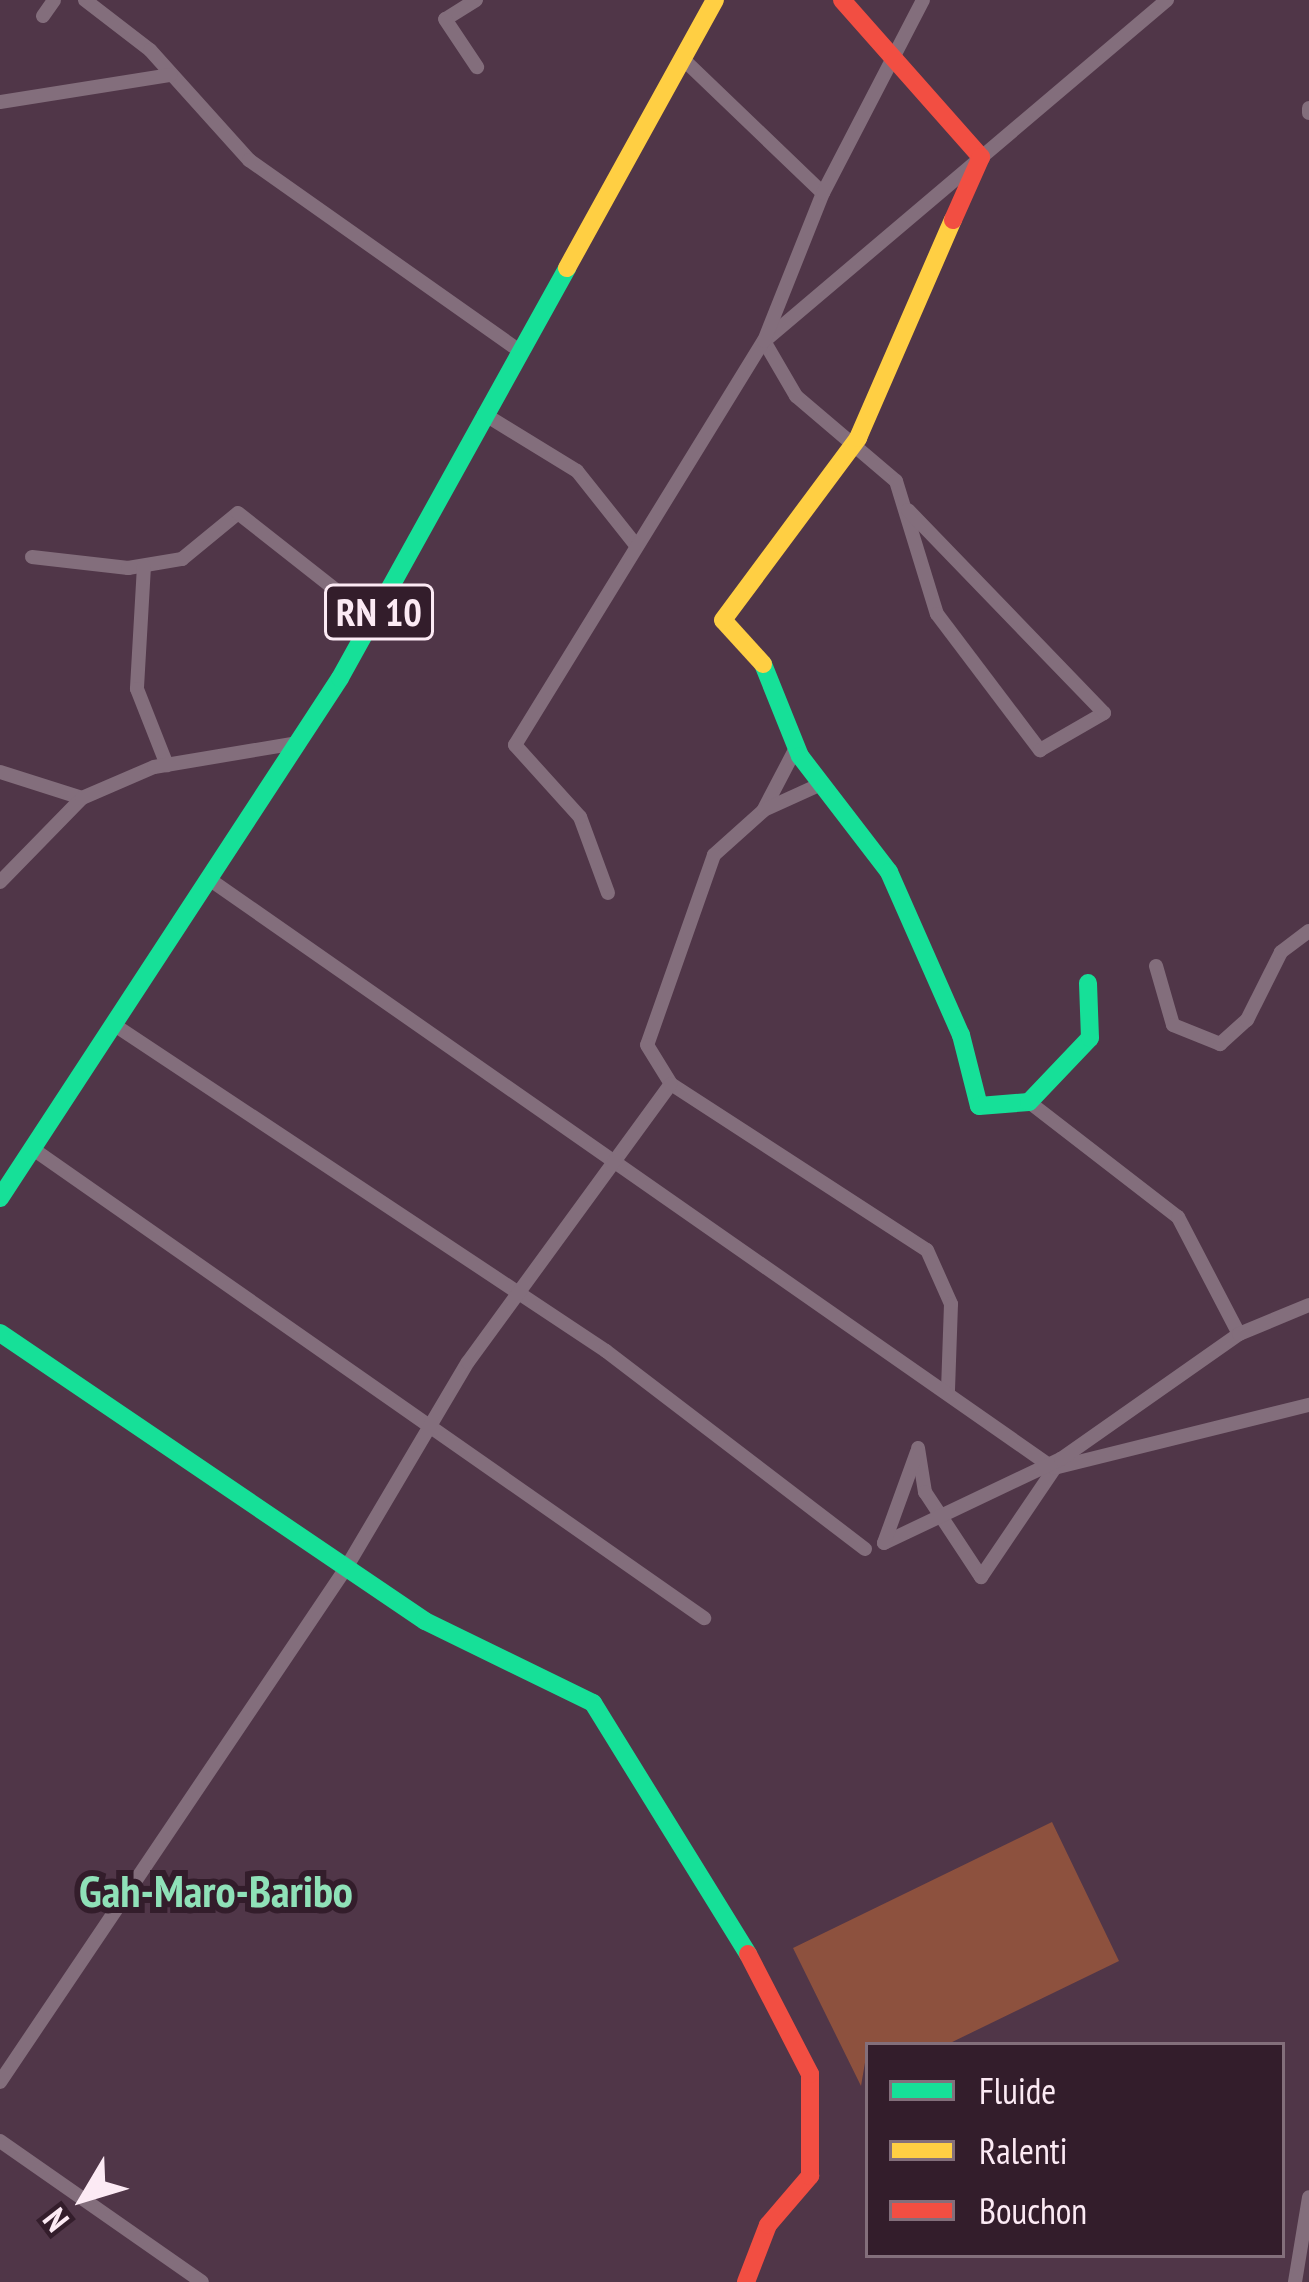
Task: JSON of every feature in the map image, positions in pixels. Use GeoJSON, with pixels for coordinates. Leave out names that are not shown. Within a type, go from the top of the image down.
{"type":"FeatureCollection","features":[{"type":"Feature","properties":{"kind":"street"},"geometry":{"type":"LineString","coordinates":[[43,16],[54,0]]}},
{"type":"Feature","properties":{"kind":"street"},"geometry":{"type":"LineString","coordinates":[[85,0],[171,75],[249,160],[520,352]]}},
{"type":"Feature","properties":{"kind":"street"},"geometry":{"type":"LineString","coordinates":[[476,0],[445,19],[477,67]]}},
{"type":"Feature","properties":{"kind":"street","name":"RN 10"},"geometry":{"type":"LineString","coordinates":[[0,1198],[116,1026],[374,620],[715,0]]}},
{"type":"Feature","properties":{"kind":"street"},"geometry":{"type":"LineString","coordinates":[[842,0],[981,157]]}},
{"type":"Feature","properties":{"kind":"street"},"geometry":{"type":"LineString","coordinates":[[608,893],[580,817],[515,745],[764,340],[823,193],[922,0]]}},
{"type":"Feature","properties":{"kind":"street"},"geometry":{"type":"LineString","coordinates":[[764,340],[1167,0]]}},
{"type":"Feature","properties":{"kind":"street"},"geometry":{"type":"LineString","coordinates":[[682,58],[823,193]]}},
{"type":"Feature","properties":{"kind":"street"},"geometry":{"type":"LineString","coordinates":[[0,102],[171,75]]}},
{"type":"Feature","properties":{"kind":"street"},"geometry":{"type":"LineString","coordinates":[[981,157],[857,438],[723,620],[765,668],[796,746],[820,785],[889,872],[961,1035],[974,1099],[988,1108],[1029,1102],[1090,1037],[1088,983]]}},
{"type":"Feature","properties":{"kind":"street"},"geometry":{"type":"LineString","coordinates":[[764,340],[796,396],[857,438],[908,510],[1090,689],[1104,713],[1040,750],[937,614],[908,510]]}},
{"type":"Feature","properties":{"kind":"street"},"geometry":{"type":"LineString","coordinates":[[484,414],[578,471],[635,544]]}},
{"type":"Feature","properties":{"kind":"street"},"geometry":{"type":"LineString","coordinates":[[32,557],[144,566],[182,559],[238,513],[374,620]]}},
{"type":"Feature","properties":{"kind":"street"},"geometry":{"type":"LineString","coordinates":[[144,566],[137,689],[167,765]]}},
{"type":"Feature","properties":{"kind":"street"},"geometry":{"type":"LineString","coordinates":[[0,882],[82,798],[167,765],[298,743]]}},
{"type":"Feature","properties":{"kind":"street"},"geometry":{"type":"LineString","coordinates":[[763,811],[796,746]]}},
{"type":"Feature","properties":{"kind":"street"},"geometry":{"type":"LineString","coordinates":[[0,772],[82,798]]}},
{"type":"Feature","properties":{"kind":"street"},"geometry":{"type":"LineString","coordinates":[[820,785],[763,811],[714,855],[646,1045],[671,1084],[927,1250],[950,1304],[948,1392]]}},
{"type":"Feature","properties":{"kind":"street"},"geometry":{"type":"LineString","coordinates":[[209,879],[1054,1463],[1309,1405]]}},
{"type":"Feature","properties":{"kind":"street"},"geometry":{"type":"LineString","coordinates":[[1156,966],[1173,1025],[1220,1044],[1247,1020],[1281,952],[1309,931]]}},
{"type":"Feature","properties":{"kind":"street"},"geometry":{"type":"LineString","coordinates":[[116,1026],[515,1299],[606,1351],[865,1549]]}},
{"type":"Feature","properties":{"kind":"street"},"geometry":{"type":"LineString","coordinates":[[0,2082],[346,1568],[428,1425],[671,1084]]}},
{"type":"Feature","properties":{"kind":"street"},"geometry":{"type":"LineString","coordinates":[[1029,1102],[1178,1217],[1239,1334]]}},
{"type":"Feature","properties":{"kind":"street"},"geometry":{"type":"LineString","coordinates":[[33,1149],[704,1618]]}},
{"type":"Feature","properties":{"kind":"street"},"geometry":{"type":"LineString","coordinates":[[1054,1463],[988,1575],[971,1572],[938,1515],[925,1492],[918,1448],[884,1543],[938,1515],[1054,1463],[1239,1334],[1309,1305]]}},
{"type":"Feature","properties":{"kind":"street"},"geometry":{"type":"LineString","coordinates":[[0,1333],[346,1568],[531,1682],[592,1703],[776,1995],[810,2074],[817,2142],[806,2189],[768,2225],[746,2282]]}},
{"type":"Feature","properties":{"kind":"street"},"geometry":{"type":"LineString","coordinates":[[0,2141],[202,2282]]}},
{"type":"Feature","properties":{"kind":"street"},"geometry":{"type":"LineString","coordinates":[[1295,2282],[1309,2197]]}},
{"type":"Feature","properties":{"kind":"shaded area"},"geometry":{"type":"Polygon","coordinates":[[[1052,1822],[1119,1961],[952,2042],[865,2042],[861,2086],[793,1948],[1052,1822]]]}},
{"type":"Feature","properties":{"kind":"traffic: fast"},"geometry":{"type":"LineString","coordinates":[[0,1198],[340,678],[567,268]]}},
{"type":"Feature","properties":{"kind":"traffic: fast"},"geometry":{"type":"LineString","coordinates":[[763,664],[800,756],[889,872],[961,1035],[979,1106],[1029,1102],[1090,1038],[1088,983]]}},
{"type":"Feature","properties":{"kind":"traffic: fast"},"geometry":{"type":"LineString","coordinates":[[0,1333],[425,1621],[593,1703],[748,1954]]}},
{"type":"Feature","properties":{"kind":"traffic: slow"},"geometry":{"type":"LineString","coordinates":[[567,268],[715,0]]}},
{"type":"Feature","properties":{"kind":"traffic: slow"},"geometry":{"type":"LineString","coordinates":[[763,664],[723,620],[858,438],[953,220]]}},
{"type":"Feature","properties":{"kind":"traffic: jam"},"geometry":{"type":"LineString","coordinates":[[842,0],[981,157],[953,220]]}},
{"type":"Feature","properties":{"kind":"traffic: jam"},"geometry":{"type":"LineString","coordinates":[[746,2282],[768,2225],[810,2176],[810,2074],[748,1954]]}},
{"type":"Feature","properties":{"kind":"district","name":"Gah-Maro-Baribo"},"geometry":{"type":"Point","coordinates":[216,1891]}}]}
